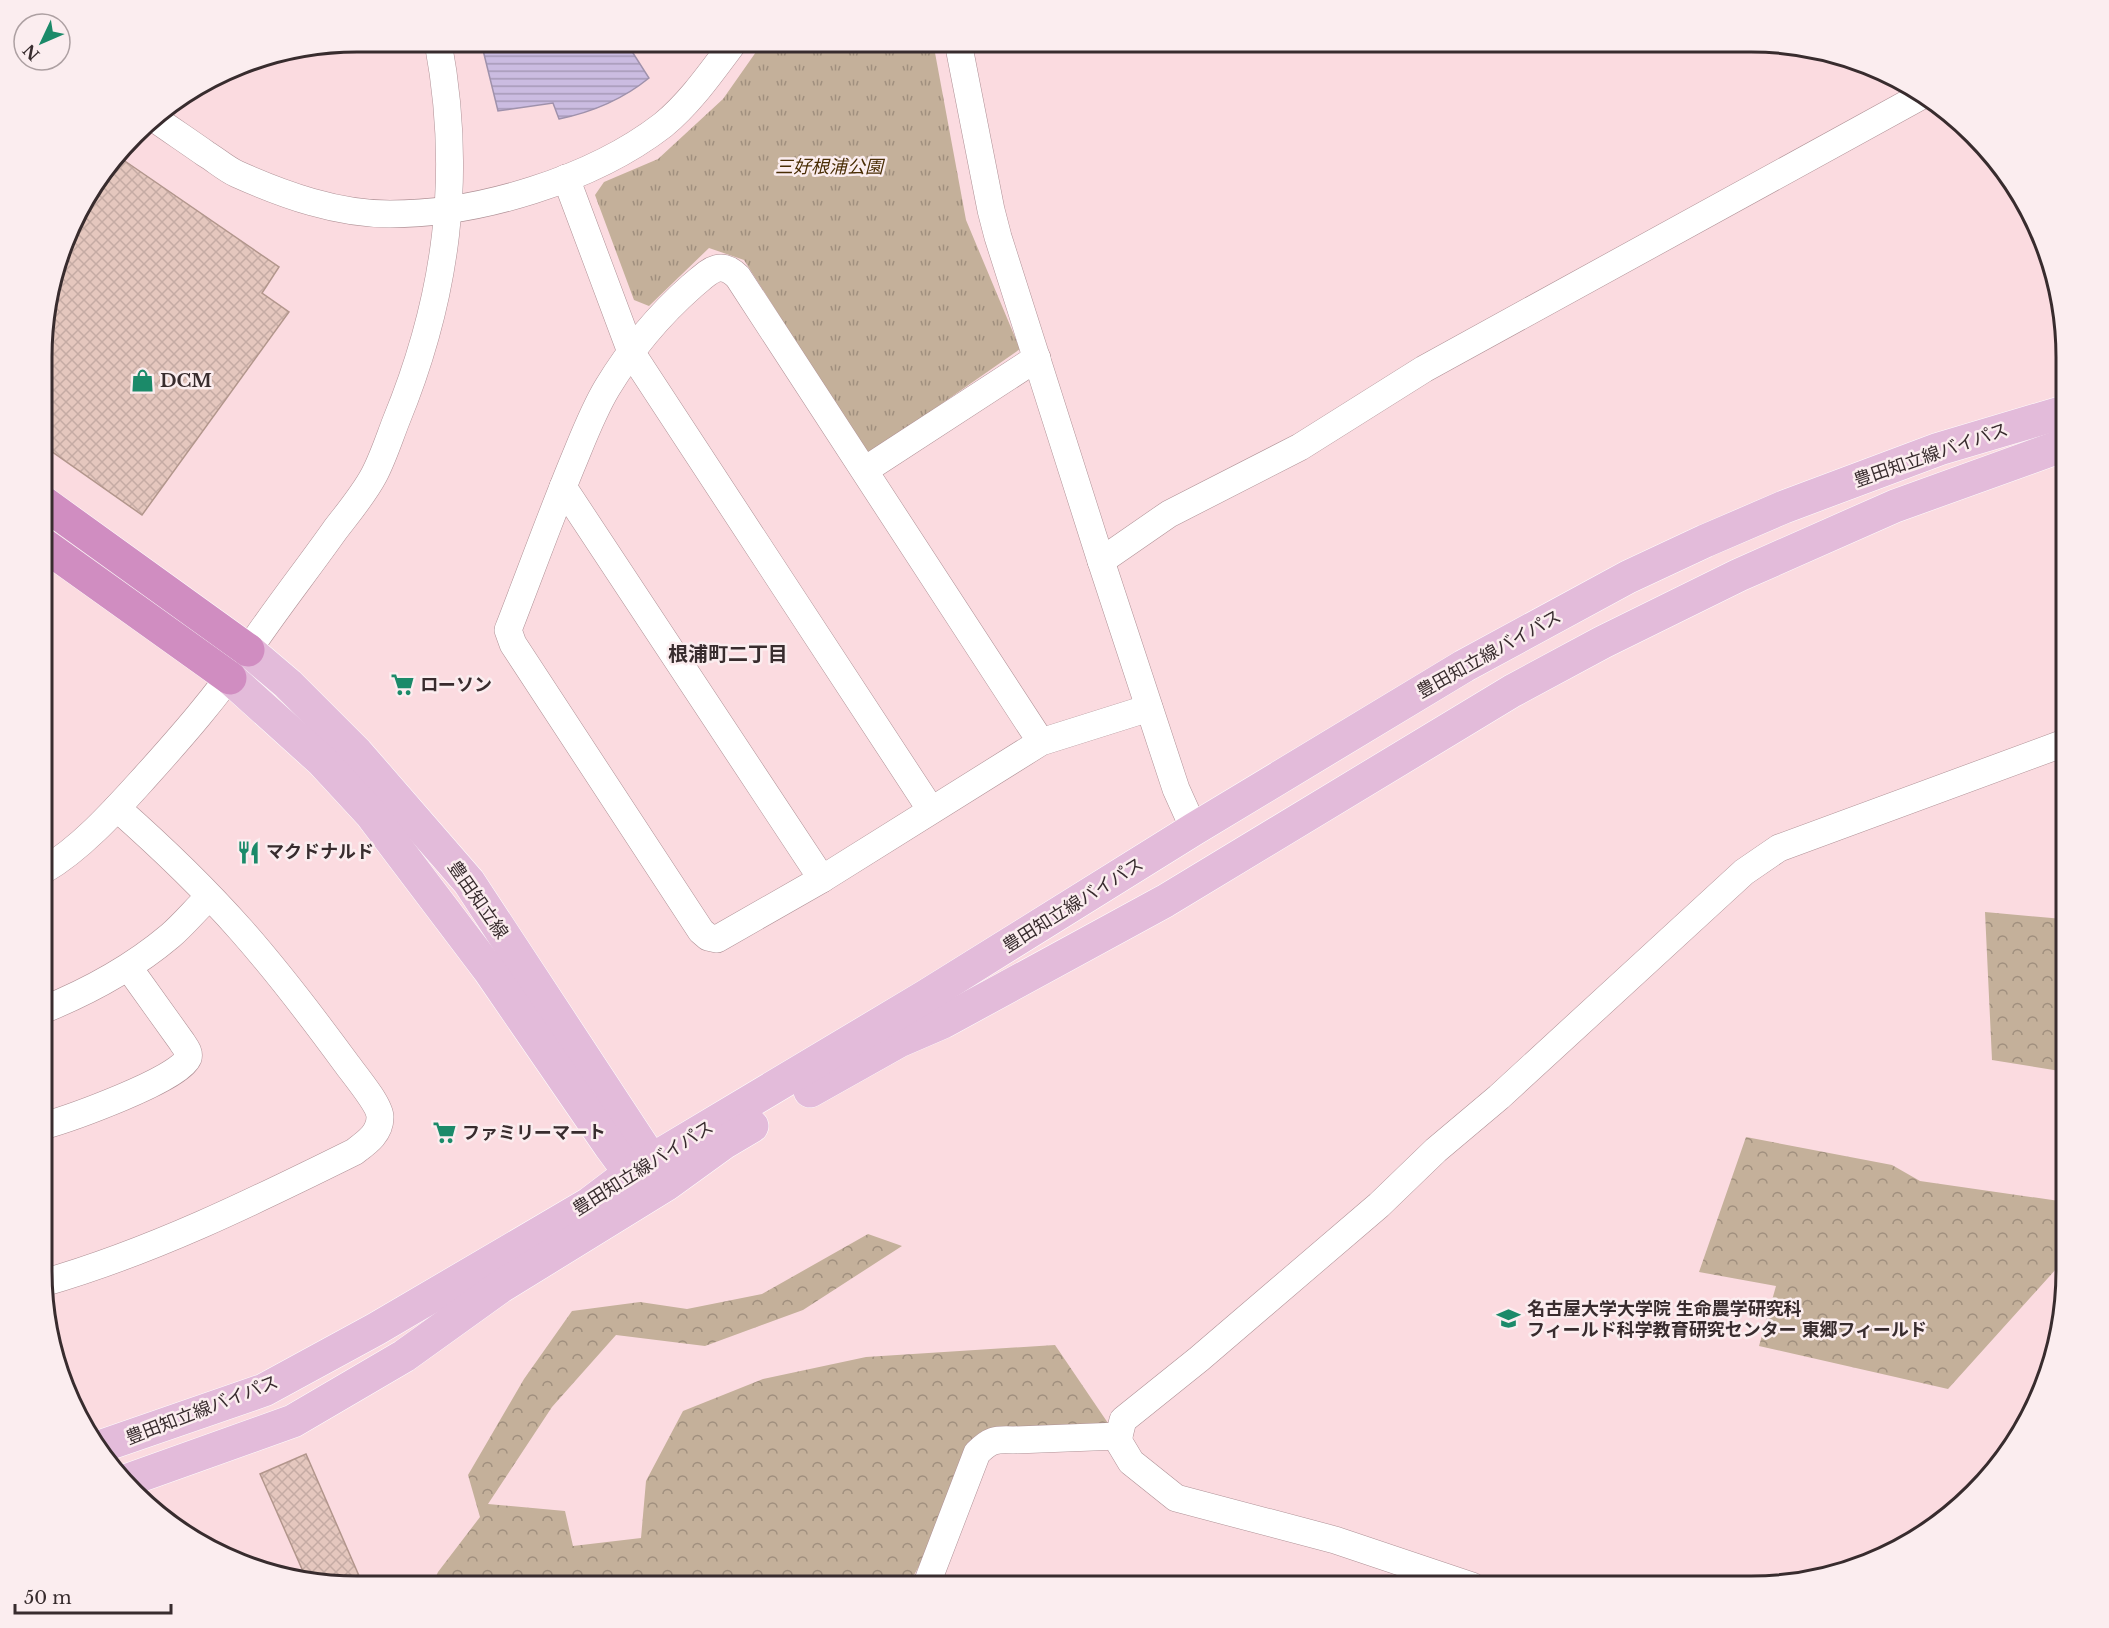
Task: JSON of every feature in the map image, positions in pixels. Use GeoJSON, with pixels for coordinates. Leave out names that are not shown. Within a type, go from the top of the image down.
{"type":"FeatureCollection","features":[{"type":"Feature","properties":{"kind":"highway"},"geometry":{"type":"LineString","coordinates":[[52,510],[248,650]]}},
{"type":"Feature","properties":{"kind":"highway"},"geometry":{"type":"LineString","coordinates":[[52,551],[230,678]]}},
{"type":"Feature","properties":{"kind":"main road","name":"豊田知立線バイパス"},"geometry":{"type":"LineString","coordinates":[[134,1478],[293,1421],[404,1356],[649,1178],[926,996],[1194,829],[1464,666],[1628,577],[1784,507],[1939,449],[2056,414]]}},
{"type":"Feature","properties":{"kind":"main road","name":"豊田知立線バイパス"},"geometry":{"type":"LineString","coordinates":[[107,1444],[264,1390],[376,1329],[589,1204],[725,1142],[797,1098],[899,1041],[943,1022],[1165,901],[1512,691],[1603,642],[1739,575],[1895,506],[2056,448]]}},
{"type":"Feature","properties":{"kind":"main road","name":"豊田知立線"},"geometry":{"type":"LineString","coordinates":[[248,650],[288,684],[357,753],[469,882],[649,1178]]}},
{"type":"Feature","properties":{"kind":"main road","name":"豊田知立線"},"geometry":{"type":"LineString","coordinates":[[230,678],[322,761],[371,814],[649,1178]]}},
{"type":"Feature","properties":{"kind":"street"},"geometry":{"type":"LineString","coordinates":[[52,864],[75,847],[117,808],[199,717],[230,678],[374,475],[415,375],[439,281],[449,210],[451,174],[445,80],[440,52]]}},
{"type":"Feature","properties":{"kind":"street"},"geometry":{"type":"LineString","coordinates":[[162,123],[233,172],[281,192],[330,207],[388,214],[449,210],[498,200],[566,178],[624,151],[664,124],[684,105],[726,52]]}},
{"type":"Feature","properties":{"kind":"street"},"geometry":{"type":"LineString","coordinates":[[960,52],[991,210],[1036,358],[1149,708],[1176,789],[1194,829]]}},
{"type":"Feature","properties":{"kind":"street"},"geometry":{"type":"LineString","coordinates":[[1101,561],[1169,514],[1300,447],[1424,369],[1914,100]]}},
{"type":"Feature","properties":{"kind":"street"},"geometry":{"type":"LineString","coordinates":[[566,178],[631,352],[931,810]]}},
{"type":"Feature","properties":{"kind":"street"},"geometry":{"type":"LineString","coordinates":[[1041,742],[738,277],[730,269],[723,267],[704,276],[651,327],[606,389],[587,427],[508,630],[513,644],[701,931],[708,937],[717,939],[822,879],[1041,742],[1149,708]]}},
{"type":"Feature","properties":{"kind":"street"},"geometry":{"type":"LineString","coordinates":[[865,470],[1036,358]]}},
{"type":"Feature","properties":{"kind":"street"},"geometry":{"type":"LineString","coordinates":[[563,487],[822,879]]}},
{"type":"Feature","properties":{"kind":"street"},"geometry":{"type":"LineString","coordinates":[[1442,1576],[1335,1540],[1176,1498],[1131,1461],[1119,1442],[1124,1420],[1379,1205],[1436,1150],[1499,1097],[1744,872],[1779,848],[2056,746]]}},
{"type":"Feature","properties":{"kind":"street"},"geometry":{"type":"LineString","coordinates":[[52,1280],[186,1232],[275,1191],[354,1152],[374,1135],[379,1125],[380,1114],[366,1090],[327,1037],[241,930],[117,808]]}},
{"type":"Feature","properties":{"kind":"street"},"geometry":{"type":"LineString","coordinates":[[52,1006],[75,997],[129,968],[172,934],[209,897]]}},
{"type":"Feature","properties":{"kind":"street"},"geometry":{"type":"LineString","coordinates":[[52,1123],[107,1105],[149,1085],[183,1065],[188,1057],[188,1051],[182,1041],[129,968]]}},
{"type":"Feature","properties":{"kind":"street"},"geometry":{"type":"LineString","coordinates":[[930,1576],[977,1453],[983,1447],[996,1439],[1119,1436]]}},
{"type":"Feature","properties":{"kind":"green space","name":"三好根浦公園"},"geometry":{"type":"Polygon","coordinates":[[[756,52],[935,52],[966,220],[1020,349],[868,455],[744,260],[709,248],[649,306],[634,300],[595,195],[604,182],[658,159],[723,99],[756,52]]]}},
{"type":"Feature","properties":{"kind":"green space"},"geometry":{"type":"Polygon","coordinates":[[[1985,912],[2056,918],[2056,1070],[1992,1060],[1985,912]]]}},
{"type":"Feature","properties":{"kind":"green space"},"geometry":{"type":"Polygon","coordinates":[[[1746,1137],[1892,1165],[1920,1181],[2056,1201],[2056,1269],[1948,1389],[1759,1346],[1776,1286],[1699,1272],[1746,1137]]]}},
{"type":"Feature","properties":{"kind":"green space"},"geometry":{"type":"Polygon","coordinates":[[[868,1234],[902,1246],[803,1310],[705,1346],[616,1335],[552,1407],[488,1504],[565,1511],[573,1546],[641,1538],[646,1481],[683,1411],[763,1379],[866,1357],[1055,1345],[1112,1429],[994,1430],[914,1576],[436,1576],[480,1517],[468,1475],[524,1379],[572,1311],[640,1302],[687,1309],[762,1294],[868,1234]]]}},
{"type":"Feature","properties":{"kind":"shaded area"},"geometry":{"type":"Polygon","coordinates":[[[483,52],[632,52],[649,78],[607,104],[559,119],[553,103],[498,111],[483,52]]]}},
{"type":"Feature","properties":{"kind":"building","name":"DCM"},"geometry":{"type":"Polygon","coordinates":[[[124,161],[279,267],[262,293],[289,312],[142,515],[52,452],[52,357],[58,298],[69,259],[84,222],[104,188],[124,161]]]}},
{"type":"Feature","properties":{"kind":"building"},"geometry":{"type":"Polygon","coordinates":[[[306,1454],[359,1576],[303,1571],[260,1474],[306,1454]]]}},
{"type":"Feature","properties":{"kind":"place","name":"DCM"},"geometry":{"type":"Point","coordinates":[142,381]}},
{"type":"Feature","properties":{"kind":"place","name":"ローソン"},"geometry":{"type":"Point","coordinates":[402,685]}},
{"type":"Feature","properties":{"kind":"place","name":"マクドナルド"},"geometry":{"type":"Point","coordinates":[248,852]}},
{"type":"Feature","properties":{"kind":"place","name":"ファミリーマート"},"geometry":{"type":"Point","coordinates":[444,1133]}},
{"type":"Feature","properties":{"kind":"place","name":"名古屋大学大学院 生命農学研究科 フィールド科学教育研究センター 東郷フィールド"},"geometry":{"type":"Point","coordinates":[1509,1319]}},
{"type":"Feature","properties":{"kind":"district","name":"根浦町二丁目"},"geometry":{"type":"Point","coordinates":[728,654]}}]}
